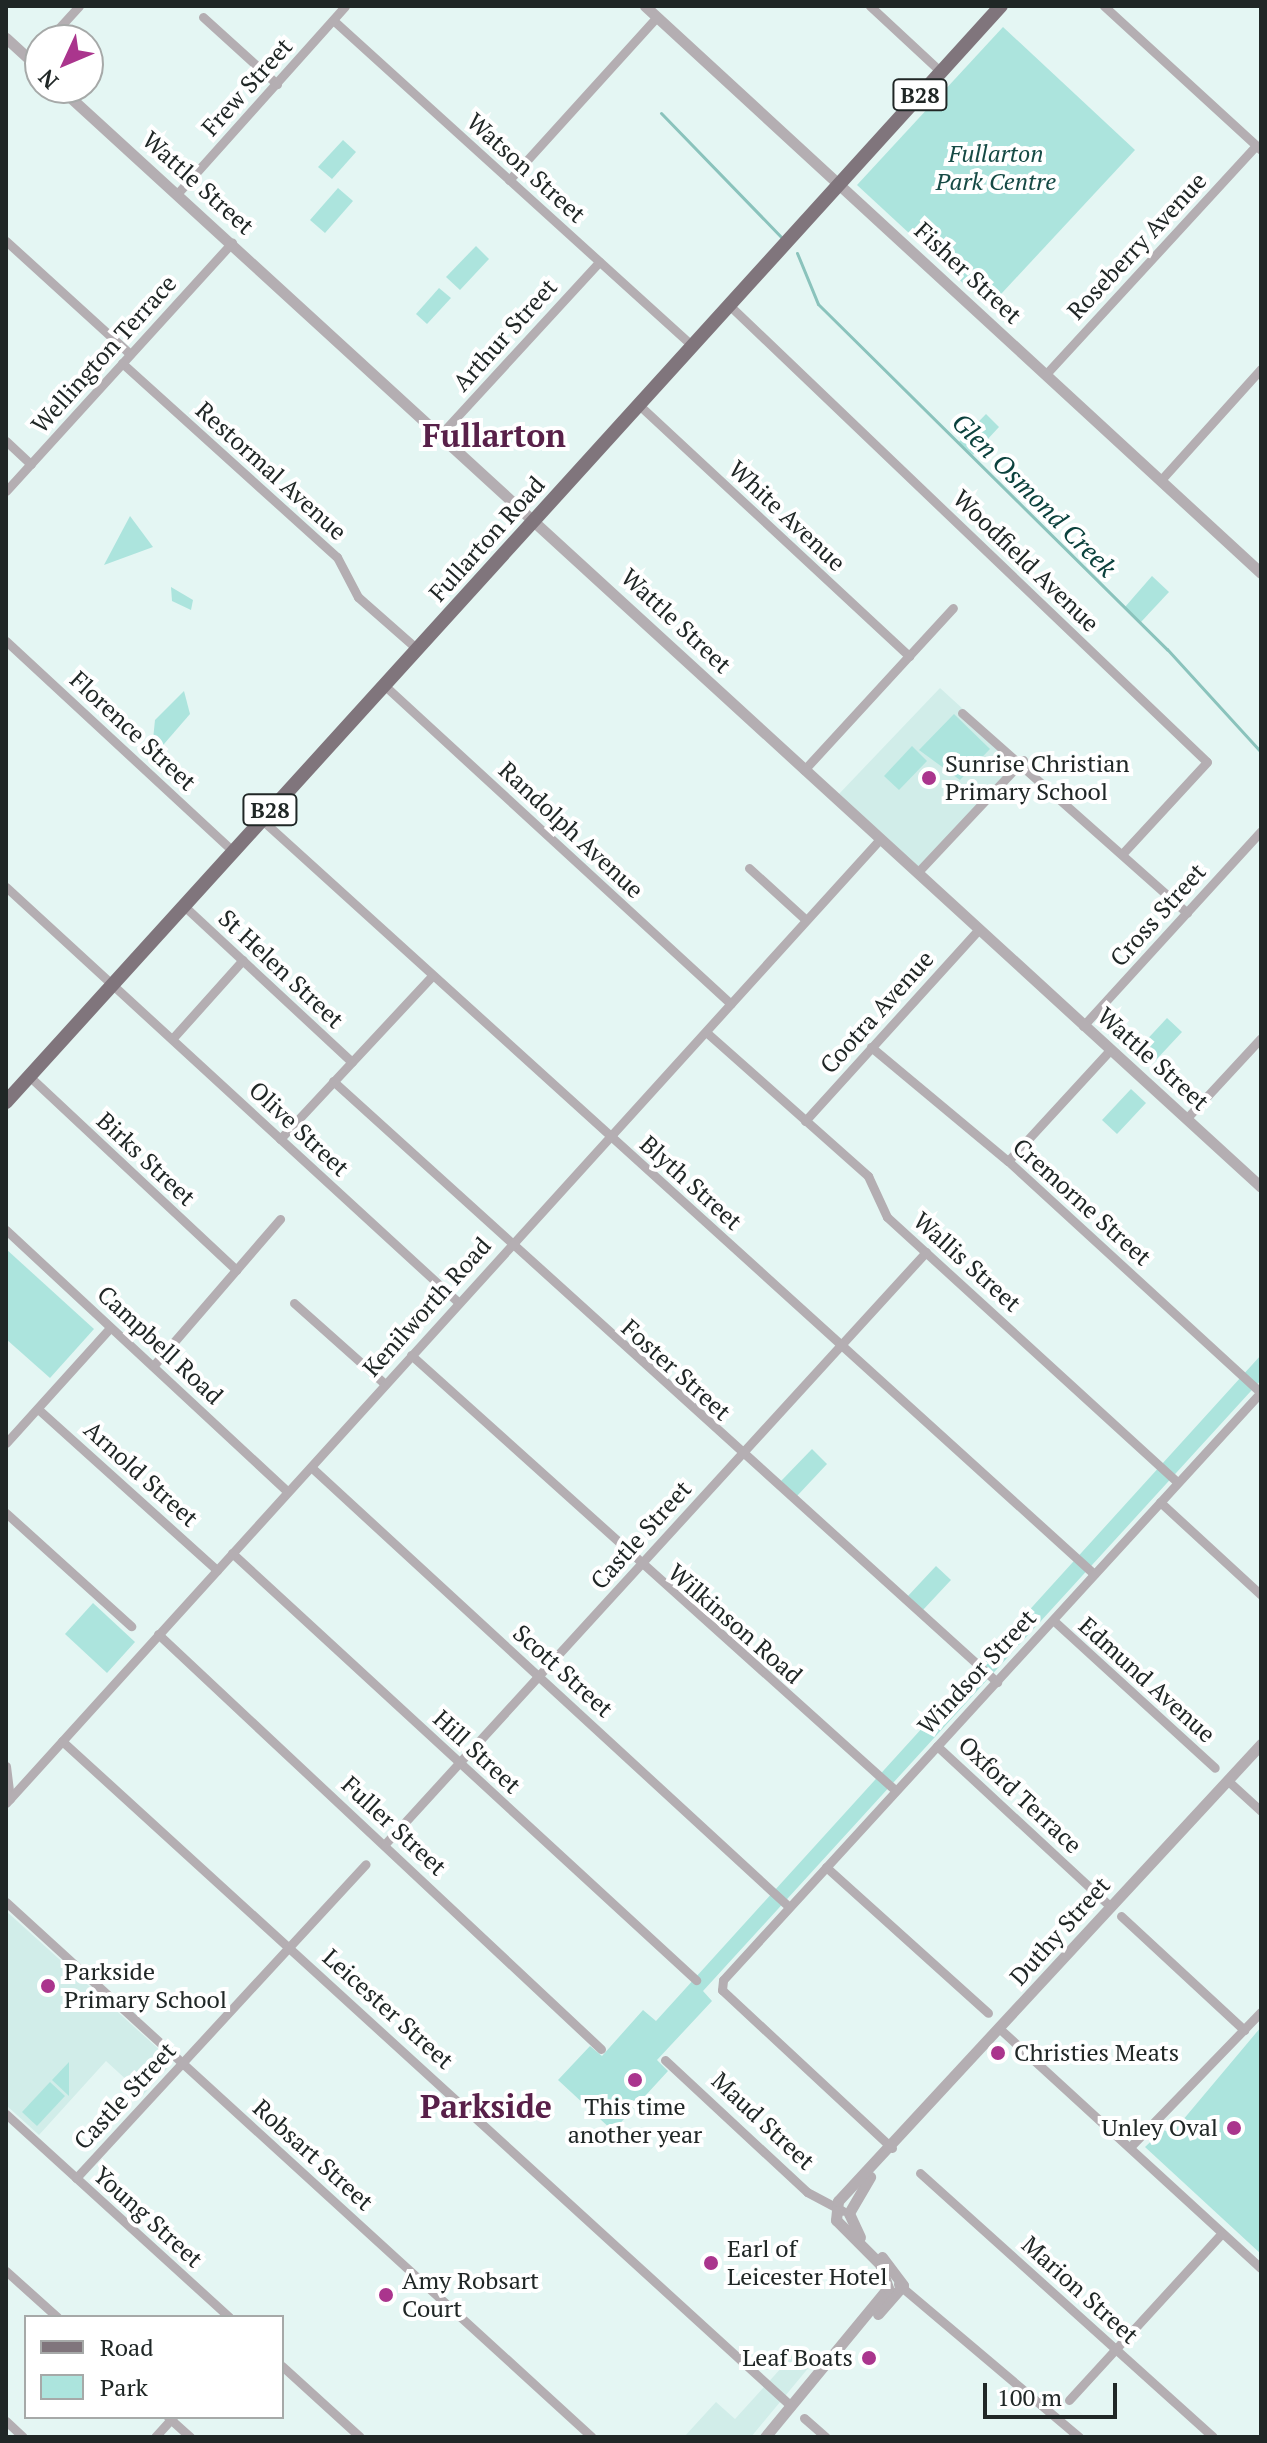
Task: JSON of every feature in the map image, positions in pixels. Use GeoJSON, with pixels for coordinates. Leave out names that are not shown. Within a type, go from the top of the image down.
{"type":"FeatureCollection","features":[{"type":"Feature","properties":{"kind":"main road","name":"Fullarton Road"},"geometry":{"type":"LineString","coordinates":[[6,1102],[1001,6]]}},
{"type":"Feature","properties":{"kind":"street"},"geometry":{"type":"LineString","coordinates":[[63,24],[79,6]]}},
{"type":"Feature","properties":{"kind":"street","name":"Frew Street"},"geometry":{"type":"LineString","coordinates":[[177,194],[345,6]]}},
{"type":"Feature","properties":{"kind":"street","name":"Fisher Street"},"geometry":{"type":"LineString","coordinates":[[645,6],[1261,573]]}},
{"type":"Feature","properties":{"kind":"street"},"geometry":{"type":"LineString","coordinates":[[870,6],[941,72]]}},
{"type":"Feature","properties":{"kind":"street"},"geometry":{"type":"LineString","coordinates":[[1104,6],[1259,148]]}},
{"type":"Feature","properties":{"kind":"street"},"geometry":{"type":"LineString","coordinates":[[203,17],[277,84]]}},
{"type":"Feature","properties":{"kind":"street"},"geometry":{"type":"LineString","coordinates":[[509,180],[657,17]]}},
{"type":"Feature","properties":{"kind":"street","name":"Watson Street"},"geometry":{"type":"LineString","coordinates":[[333,20],[692,346]]}},
{"type":"Feature","properties":{"kind":"street"},"geometry":{"type":"LineString","coordinates":[[6,38],[24,54]]}},
{"type":"Feature","properties":{"kind":"street","name":"Wattle Street"},"geometry":{"type":"LineString","coordinates":[[78,104],[535,519],[804,770],[1261,1187]]}},
{"type":"Feature","properties":{"kind":"street","name":"Roseberry Avenue"},"geometry":{"type":"LineString","coordinates":[[1046,374],[1259,148]]}},
{"type":"Feature","properties":{"kind":"street"},"geometry":{"type":"LineString","coordinates":[[6,241],[130,354]]}},
{"type":"Feature","properties":{"kind":"street","name":"Wellington Terrace"},"geometry":{"type":"LineString","coordinates":[[6,491],[232,243]]}},
{"type":"Feature","properties":{"kind":"street","name":"Arthur Street"},"geometry":{"type":"LineString","coordinates":[[441,434],[599,262]]}},
{"type":"Feature","properties":{"kind":"street","name":"Woodfield Avenue"},"geometry":{"type":"LineString","coordinates":[[729,305],[1207,762],[1124,852]]}},
{"type":"Feature","properties":{"kind":"street","name":"Restormal Avenue"},"geometry":{"type":"LineString","coordinates":[[122,363],[337,557],[358,597],[417,649]]}},
{"type":"Feature","properties":{"kind":"street"},"geometry":{"type":"LineString","coordinates":[[1160,481],[1261,369]]}},
{"type":"Feature","properties":{"kind":"street","name":"White Avenue"},"geometry":{"type":"LineString","coordinates":[[639,405],[909,656]]}},
{"type":"Feature","properties":{"kind":"street"},"geometry":{"type":"LineString","coordinates":[[6,441],[31,464]]}},
{"type":"Feature","properties":{"kind":"street"},"geometry":{"type":"LineString","coordinates":[[804,770],[953,608]]}},
{"type":"Feature","properties":{"kind":"street","name":"Florence Street"},"geometry":{"type":"LineString","coordinates":[[6,641],[233,851]]}},
{"type":"Feature","properties":{"kind":"street","name":"Randolph Avenue"},"geometry":{"type":"LineString","coordinates":[[384,685],[731,1004]]}},
{"type":"Feature","properties":{"kind":"street"},"geometry":{"type":"LineString","coordinates":[[962,713],[1023,760],[1187,913]]}},
{"type":"Feature","properties":{"kind":"street"},"geometry":{"type":"LineString","coordinates":[[917,873],[1023,760]]}},
{"type":"Feature","properties":{"kind":"street","name":"Blyth Street"},"geometry":{"type":"LineString","coordinates":[[262,820],[1094,1574]]}},
{"type":"Feature","properties":{"kind":"street","name":"Cross Street"},"geometry":{"type":"LineString","coordinates":[[1083,1026],[1261,831]]}},
{"type":"Feature","properties":{"kind":"street","name":"Kenilworth Road"},"geometry":{"type":"LineString","coordinates":[[8,1801],[880,839]]}},
{"type":"Feature","properties":{"kind":"street"},"geometry":{"type":"LineString","coordinates":[[749,868],[806,920]]}},
{"type":"Feature","properties":{"kind":"street","name":"Olive Street"},"geometry":{"type":"LineString","coordinates":[[6,887],[458,1302]]}},
{"type":"Feature","properties":{"kind":"street","name":"St Helen Street"},"geometry":{"type":"LineString","coordinates":[[184,906],[352,1062]]}},
{"type":"Feature","properties":{"kind":"street","name":"Cootra Avenue"},"geometry":{"type":"LineString","coordinates":[[805,1121],[978,930]]}},
{"type":"Feature","properties":{"kind":"street"},"geometry":{"type":"LineString","coordinates":[[172,1039],[243,960]]}},
{"type":"Feature","properties":{"kind":"street"},"geometry":{"type":"LineString","coordinates":[[280,1139],[432,976]]}},
{"type":"Feature","properties":{"kind":"street","name":"Wallis Street"},"geometry":{"type":"LineString","coordinates":[[706,1032],[868,1176],[887,1217],[1177,1482]]}},
{"type":"Feature","properties":{"kind":"street"},"geometry":{"type":"LineString","coordinates":[[1186,1119],[1261,1038]]}},
{"type":"Feature","properties":{"kind":"street","name":"Cremorne Street"},"geometry":{"type":"LineString","coordinates":[[871,1047],[1008,1161],[1261,1392]]}},
{"type":"Feature","properties":{"kind":"street"},"geometry":{"type":"LineString","coordinates":[[1008,1161],[1110,1050]]}},
{"type":"Feature","properties":{"kind":"street","name":"Birks Street"},"geometry":{"type":"LineString","coordinates":[[29,1076],[236,1270]]}},
{"type":"Feature","properties":{"kind":"street","name":"Foster Street"},"geometry":{"type":"LineString","coordinates":[[333,1081],[740,1454],[997,1682]]}},
{"type":"Feature","properties":{"kind":"street"},"geometry":{"type":"LineString","coordinates":[[154,1365],[280,1219]]}},
{"type":"Feature","properties":{"kind":"street","name":"Campbell Road"},"geometry":{"type":"LineString","coordinates":[[6,1230],[287,1491]]}},
{"type":"Feature","properties":{"kind":"street","name":"Castle Street"},"geometry":{"type":"LineString","coordinates":[[385,1844],[926,1252]]}},
{"type":"Feature","properties":{"kind":"street"},"geometry":{"type":"LineString","coordinates":[[294,1303],[385,1384]]}},
{"type":"Feature","properties":{"kind":"street"},"geometry":{"type":"LineString","coordinates":[[7,1441],[110,1328]]}},
{"type":"Feature","properties":{"kind":"street","name":"Wilkinson Road"},"geometry":{"type":"LineString","coordinates":[[411,1355],[639,1567],[895,1790]]}},
{"type":"Feature","properties":{"kind":"street","name":"Windsor Street"},"geometry":{"type":"LineString","coordinates":[[892,2148],[722,1990],[723,1980],[1261,1392]]}},
{"type":"Feature","properties":{"kind":"street","name":"Arnold Street"},"geometry":{"type":"LineString","coordinates":[[38,1409],[217,1570]]}},
{"type":"Feature","properties":{"kind":"street","name":"Scott Street"},"geometry":{"type":"LineString","coordinates":[[311,1467],[788,1906]]}},
{"type":"Feature","properties":{"kind":"street"},"geometry":{"type":"LineString","coordinates":[[1160,1502],[1261,1595]]}},
{"type":"Feature","properties":{"kind":"street"},"geometry":{"type":"LineString","coordinates":[[6,1513],[131,1626]]}},
{"type":"Feature","properties":{"kind":"street","name":"Hill Street"},"geometry":{"type":"LineString","coordinates":[[232,1553],[696,1980]]}},
{"type":"Feature","properties":{"kind":"street","name":"Edmund Avenue"},"geometry":{"type":"LineString","coordinates":[[1053,1620],[1215,1768]]}},
{"type":"Feature","properties":{"kind":"street","name":"Fuller Street"},"geometry":{"type":"LineString","coordinates":[[158,1634],[601,2049]]}},
{"type":"Feature","properties":{"kind":"street","name":"Leicester Street"},"geometry":{"type":"LineString","coordinates":[[62,1741],[791,2406]]}},
{"type":"Feature","properties":{"kind":"street","name":"Duthy Street"},"geometry":{"type":"LineString","coordinates":[[834,2209],[1261,1744]]}},
{"type":"Feature","properties":{"kind":"street","name":"Oxford Terrace"},"geometry":{"type":"LineString","coordinates":[[937,1746],[1111,1907]]}},
{"type":"Feature","properties":{"kind":"street"},"geometry":{"type":"LineString","coordinates":[[6,1766],[8,1801]]}},
{"type":"Feature","properties":{"kind":"street"},"geometry":{"type":"LineString","coordinates":[[1227,1780],[1261,1811]]}},
{"type":"Feature","properties":{"kind":"street","name":"Castle Street"},"geometry":{"type":"LineString","coordinates":[[76,2178],[366,1864]]}},
{"type":"Feature","properties":{"kind":"street"},"geometry":{"type":"LineString","coordinates":[[826,1867],[988,2013]]}},
{"type":"Feature","properties":{"kind":"street","name":"Robsart Street"},"geometry":{"type":"LineString","coordinates":[[6,1902],[592,2437]]}},
{"type":"Feature","properties":{"kind":"street"},"geometry":{"type":"LineString","coordinates":[[1121,1916],[1244,2030]]}},
{"type":"Feature","properties":{"kind":"street"},"geometry":{"type":"LineString","coordinates":[[1130,2147],[1261,2012]]}},
{"type":"Feature","properties":{"kind":"street"},"geometry":{"type":"LineString","coordinates":[[1001,2030],[1261,2268]]}},
{"type":"Feature","properties":{"kind":"street","name":"Maud Street"},"geometry":{"type":"LineString","coordinates":[[665,2060],[834,2209],[888,2279]]}},
{"type":"Feature","properties":{"kind":"street","name":"Young Street"},"geometry":{"type":"LineString","coordinates":[[6,2114],[227,2315]]}},
{"type":"Feature","properties":{"kind":"street","name":"Duthy Street"},"geometry":{"type":"LineString","coordinates":[[849,2213],[892,2148]]}},
{"type":"Feature","properties":{"kind":"street","name":"Marion Street"},"geometry":{"type":"LineString","coordinates":[[920,2173],[1213,2437]]}},
{"type":"Feature","properties":{"kind":"street","name":"Maud Street"},"geometry":{"type":"LineString","coordinates":[[834,2209],[849,2213]]}},
{"type":"Feature","properties":{"kind":"street"},"geometry":{"type":"LineString","coordinates":[[849,2213],[854,2232],[903,2285],[1079,2437]]}},
{"type":"Feature","properties":{"kind":"street"},"geometry":{"type":"LineString","coordinates":[[1069,2400],[1222,2233]]}},
{"type":"Feature","properties":{"kind":"street"},"geometry":{"type":"LineString","coordinates":[[6,2271],[55,2315]]}},
{"type":"Feature","properties":{"kind":"street"},"geometry":{"type":"LineString","coordinates":[[765,2437],[884,2297],[888,2279],[903,2285]]}},
{"type":"Feature","properties":{"kind":"street"},"geometry":{"type":"LineString","coordinates":[[850,2339],[903,2285]]}},
{"type":"Feature","properties":{"kind":"street"},"geometry":{"type":"LineString","coordinates":[[284,2368],[360,2437]]}},
{"type":"Feature","properties":{"kind":"street"},"geometry":{"type":"LineString","coordinates":[[804,2418],[826,2437]]}},
{"type":"Feature","properties":{"kind":"street"},"geometry":{"type":"LineString","coordinates":[[155,2437],[170,2419]]}},
{"type":"Feature","properties":{"kind":"street"},"geometry":{"type":"LineString","coordinates":[[172,2419],[190,2437]]}},
{"type":"Feature","properties":{"kind":"street"},"geometry":{"type":"LineString","coordinates":[[6,2421],[23,2437]]}},
{"type":"Feature","properties":{"kind":"shaded area","name":"Sunrise Christian Primary School"},"geometry":{"type":"Polygon","coordinates":[[[940,688],[1020,761],[917,868],[838,795],[940,688]]]}},
{"type":"Feature","properties":{"kind":"shaded area","name":"Parkside Primary School"},"geometry":{"type":"Polygon","coordinates":[[[6,1911],[173,2062],[143,2095],[106,2061],[39,2135],[6,2105],[6,1911]]]}},
{"type":"Feature","properties":{"kind":"shaded area"},"geometry":{"type":"Polygon","coordinates":[[[801,2346],[815,2360],[751,2437],[684,2437],[716,2402],[735,2419],[801,2346]]]}},
{"type":"Feature","properties":{"kind":"green space","name":"Fullarton Park Centre"},"geometry":{"type":"Polygon","coordinates":[[[1003,27],[1135,150],[989,307],[857,185],[1003,27]]]}},
{"type":"Feature","properties":{"kind":"green space"},"geometry":{"type":"Polygon","coordinates":[[[343,140],[356,152],[332,179],[318,167],[343,140]]]}},
{"type":"Feature","properties":{"kind":"green space"},"geometry":{"type":"Polygon","coordinates":[[[338,188],[353,201],[325,233],[310,220],[338,188]]]}},
{"type":"Feature","properties":{"kind":"green space"},"geometry":{"type":"Polygon","coordinates":[[[476,246],[489,259],[460,290],[446,277],[476,246]]]}},
{"type":"Feature","properties":{"kind":"green space"},"geometry":{"type":"Polygon","coordinates":[[[439,288],[451,298],[427,324],[416,314],[439,288]]]}},
{"type":"Feature","properties":{"kind":"green space"},"geometry":{"type":"Polygon","coordinates":[[[986,414],[999,427],[973,455],[959,442],[986,414]]]}},
{"type":"Feature","properties":{"kind":"green space"},"geometry":{"type":"Polygon","coordinates":[[[130,516],[153,547],[104,565],[130,516]]]}},
{"type":"Feature","properties":{"kind":"green space"},"geometry":{"type":"Polygon","coordinates":[[[1152,576],[1169,592],[1141,622],[1125,607],[1152,576]]]}},
{"type":"Feature","properties":{"kind":"green space"},"geometry":{"type":"Polygon","coordinates":[[[171,587],[193,600],[191,610],[172,601],[171,587]]]}},
{"type":"Feature","properties":{"kind":"green space"},"geometry":{"type":"Polygon","coordinates":[[[184,691],[190,714],[151,759],[155,720],[184,691]]]}},
{"type":"Feature","properties":{"kind":"green space"},"geometry":{"type":"Polygon","coordinates":[[[954,714],[990,749],[960,780],[919,750],[954,714]]]}},
{"type":"Feature","properties":{"kind":"green space"},"geometry":{"type":"Polygon","coordinates":[[[912,746],[927,761],[899,790],[884,776],[912,746]]]}},
{"type":"Feature","properties":{"kind":"green space"},"geometry":{"type":"Polygon","coordinates":[[[1167,1018],[1182,1032],[1155,1061],[1140,1047],[1167,1018]]]}},
{"type":"Feature","properties":{"kind":"green space"},"geometry":{"type":"Polygon","coordinates":[[[1131,1089],[1146,1103],[1117,1134],[1102,1120],[1131,1089]]]}},
{"type":"Feature","properties":{"kind":"green space"},"geometry":{"type":"Polygon","coordinates":[[[6,1249],[94,1329],[50,1378],[6,1339],[6,1249]]]}},
{"type":"Feature","properties":{"kind":"green space"},"geometry":{"type":"Polygon","coordinates":[[[1261,1355],[1261,1380],[703,1991],[712,2001],[657,2060],[668,2071],[613,2131],[558,2080],[590,2046],[602,2056],[643,2010],[656,2021],[1261,1355]]]}},
{"type":"Feature","properties":{"kind":"green space"},"geometry":{"type":"Polygon","coordinates":[[[812,1449],[827,1464],[797,1496],[781,1481],[812,1449]]]}},
{"type":"Feature","properties":{"kind":"green space"},"geometry":{"type":"Polygon","coordinates":[[[936,1566],[951,1580],[922,1611],[907,1597],[936,1566]]]}},
{"type":"Feature","properties":{"kind":"green space"},"geometry":{"type":"Polygon","coordinates":[[[93,1603],[135,1642],[107,1673],[65,1634],[93,1603]]]}},
{"type":"Feature","properties":{"kind":"green space"},"geometry":{"type":"Polygon","coordinates":[[[1261,2027],[1261,2254],[1145,2147],[1163,2130],[1172,2133],[1261,2027]]]}},
{"type":"Feature","properties":{"kind":"green space"},"geometry":{"type":"Polygon","coordinates":[[[69,2062],[69,2096],[52,2080],[69,2062]]]}},
{"type":"Feature","properties":{"kind":"green space"},"geometry":{"type":"Polygon","coordinates":[[[50,2082],[65,2096],[37,2126],[22,2112],[50,2082]]]}},
{"type":"Feature","properties":{"kind":"waterway","name":"Glen Osmond Creek"},"geometry":{"type":"LineString","coordinates":[[661,113],[782,238]]}},
{"type":"Feature","properties":{"kind":"waterway","name":"Glen Osmond Creek"},"geometry":{"type":"LineString","coordinates":[[797,253],[818,304],[1167,649],[1261,752]]}},
{"type":"Feature","properties":{"kind":"place","name":"Sunrise Christian Primary School"},"geometry":{"type":"Point","coordinates":[929,778]}},
{"type":"Feature","properties":{"kind":"place","name":"Parkside Primary School"},"geometry":{"type":"Point","coordinates":[48,1986]}},
{"type":"Feature","properties":{"kind":"place","name":"Christies Meats"},"geometry":{"type":"Point","coordinates":[998,2053]}},
{"type":"Feature","properties":{"kind":"place","name":"This time another year"},"geometry":{"type":"Point","coordinates":[635,2080]}},
{"type":"Feature","properties":{"kind":"place","name":"Unley Oval"},"geometry":{"type":"Point","coordinates":[1234,2128]}},
{"type":"Feature","properties":{"kind":"place","name":"Earl of Leicester Hotel"},"geometry":{"type":"Point","coordinates":[711,2263]}},
{"type":"Feature","properties":{"kind":"place","name":"Amy Robsart Court"},"geometry":{"type":"Point","coordinates":[386,2295]}},
{"type":"Feature","properties":{"kind":"place","name":"Leaf Boats"},"geometry":{"type":"Point","coordinates":[869,2358]}},
{"type":"Feature","properties":{"kind":"district","name":"Fullarton"},"geometry":{"type":"Point","coordinates":[494,435]}},
{"type":"Feature","properties":{"kind":"district","name":"Parkside"},"geometry":{"type":"Point","coordinates":[486,2106]}}]}
